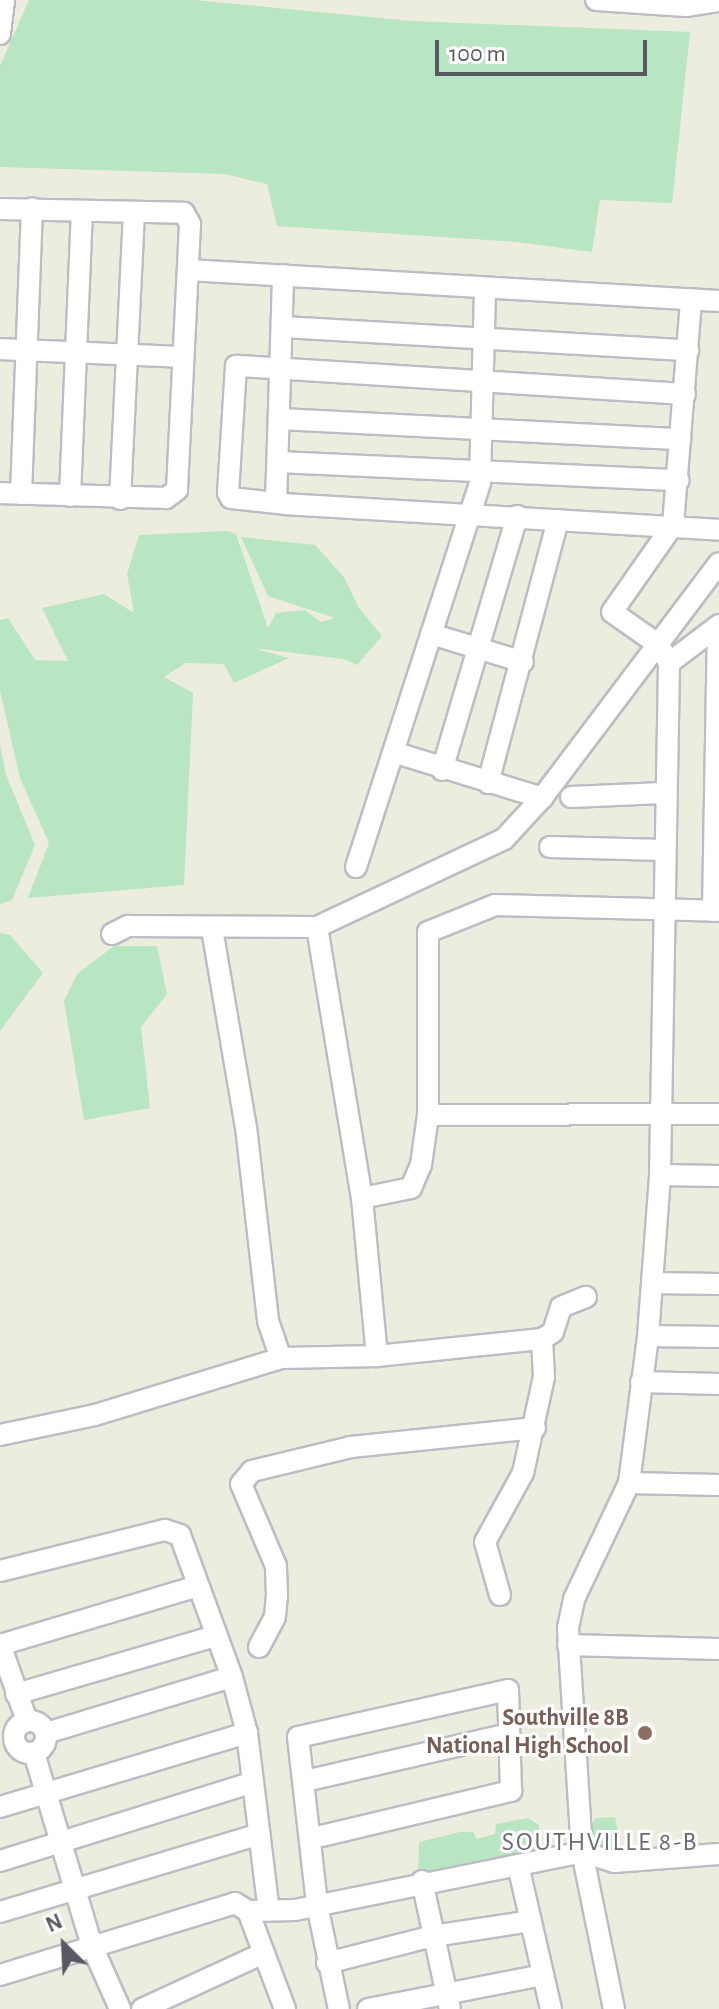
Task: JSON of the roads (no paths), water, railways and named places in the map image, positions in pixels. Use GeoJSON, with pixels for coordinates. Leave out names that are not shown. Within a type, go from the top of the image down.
{"type":"FeatureCollection","features":[{"type":"Feature","properties":{"kind":"street"},"geometry":{"type":"LineString","coordinates":[[0,34],[4,0]]}},
{"type":"Feature","properties":{"kind":"street"},"geometry":{"type":"LineString","coordinates":[[596,0],[686,6],[719,1]]}},
{"type":"Feature","properties":{"kind":"street"},"geometry":{"type":"LineString","coordinates":[[0,209],[32,208],[188,217],[177,490],[166,498],[10,494],[25,350],[32,208]]}},
{"type":"Feature","properties":{"kind":"street"},"geometry":{"type":"LineString","coordinates":[[70,496],[82,211]]}},
{"type":"Feature","properties":{"kind":"street"},"geometry":{"type":"LineString","coordinates":[[120,499],[134,213]]}},
{"type":"Feature","properties":{"kind":"street"},"geometry":{"type":"LineString","coordinates":[[188,270],[485,290],[719,301]]}},
{"type":"Feature","properties":{"kind":"street"},"geometry":{"type":"LineString","coordinates":[[276,502],[283,275]]}},
{"type":"Feature","properties":{"kind":"street"},"geometry":{"type":"LineString","coordinates":[[356,867],[396,753],[481,471],[479,381],[485,290]]}},
{"type":"Feature","properties":{"kind":"street"},"geometry":{"type":"LineString","coordinates":[[664,654],[612,612],[673,525],[691,300]]}},
{"type":"Feature","properties":{"kind":"street"},"geometry":{"type":"LineString","coordinates":[[283,327],[688,350]]}},
{"type":"Feature","properties":{"kind":"street"},"geometry":{"type":"LineString","coordinates":[[0,349],[126,357],[182,357]]}},
{"type":"Feature","properties":{"kind":"street"},"geometry":{"type":"LineString","coordinates":[[685,394],[281,372],[236,366],[227,487],[231,498],[276,502],[719,530]]}},
{"type":"Feature","properties":{"kind":"street"},"geometry":{"type":"LineString","coordinates":[[280,419],[681,439]]}},
{"type":"Feature","properties":{"kind":"street"},"geometry":{"type":"LineString","coordinates":[[278,462],[679,480]]}},
{"type":"Feature","properties":{"kind":"street"},"geometry":{"type":"LineString","coordinates":[[442,770],[517,516]]}},
{"type":"Feature","properties":{"kind":"street"},"geometry":{"type":"LineString","coordinates":[[488,783],[523,662],[558,520]]}},
{"type":"Feature","properties":{"kind":"street"},"geometry":{"type":"LineString","coordinates":[[112,934],[128,926],[212,929],[317,927],[504,839],[664,654],[719,563]]}},
{"type":"Feature","properties":{"kind":"street"},"geometry":{"type":"LineString","coordinates":[[362,1198],[411,1188],[421,1165],[428,1115],[428,932],[495,905],[716,911],[719,626],[664,654]]}},
{"type":"Feature","properties":{"kind":"street"},"geometry":{"type":"LineString","coordinates":[[431,634],[523,662]]}},
{"type":"Feature","properties":{"kind":"street"},"geometry":{"type":"LineString","coordinates":[[614,2009],[582,1852],[568,1645],[574,1599],[629,1483],[648,1336],[660,1175],[664,654]]}},
{"type":"Feature","properties":{"kind":"street"},"geometry":{"type":"LineString","coordinates":[[396,753],[442,770],[542,798]]}},
{"type":"Feature","properties":{"kind":"street"},"geometry":{"type":"LineString","coordinates":[[571,797],[663,793]]}},
{"type":"Feature","properties":{"kind":"street"},"geometry":{"type":"LineString","coordinates":[[550,847],[663,850]]}},
{"type":"Feature","properties":{"kind":"street"},"geometry":{"type":"LineString","coordinates":[[317,927],[362,1198],[377,1356]]}},
{"type":"Feature","properties":{"kind":"street"},"geometry":{"type":"LineString","coordinates":[[212,929],[246,1127],[268,1321],[281,1358]]}},
{"type":"Feature","properties":{"kind":"street"},"geometry":{"type":"LineString","coordinates":[[428,1115],[719,1114]]}},
{"type":"Feature","properties":{"kind":"street"},"geometry":{"type":"LineString","coordinates":[[660,1175],[719,1176]]}},
{"type":"Feature","properties":{"kind":"street"},"geometry":{"type":"LineString","coordinates":[[652,1283],[719,1284]]}},
{"type":"Feature","properties":{"kind":"street"},"geometry":{"type":"LineString","coordinates":[[0,1435],[95,1415],[281,1358],[377,1356],[542,1339],[553,1332],[561,1307],[586,1297]]}},
{"type":"Feature","properties":{"kind":"street"},"geometry":{"type":"LineString","coordinates":[[648,1336],[719,1337]]}},
{"type":"Feature","properties":{"kind":"street"},"geometry":{"type":"LineString","coordinates":[[500,1595],[485,1542],[523,1473],[544,1377],[542,1339]]}},
{"type":"Feature","properties":{"kind":"street"},"geometry":{"type":"LineString","coordinates":[[641,1382],[719,1384]]}},
{"type":"Feature","properties":{"kind":"street"},"geometry":{"type":"LineString","coordinates":[[259,1647],[275,1617],[276,1566],[241,1484],[252,1471],[351,1447],[535,1428]]}},
{"type":"Feature","properties":{"kind":"street"},"geometry":{"type":"LineString","coordinates":[[629,1483],[719,1485]]}},
{"type":"Feature","properties":{"kind":"street"},"geometry":{"type":"LineString","coordinates":[[0,1571],[174,1529],[232,1677],[247,1733],[269,1911]]}},
{"type":"Feature","properties":{"kind":"street"},"geometry":{"type":"LineString","coordinates":[[27,1721],[0,1644],[198,1586]]}},
{"type":"Feature","properties":{"kind":"street"},"geometry":{"type":"LineString","coordinates":[[16,1694],[216,1636]]}},
{"type":"Feature","properties":{"kind":"street"},"geometry":{"type":"LineString","coordinates":[[568,1645],[719,1649]]}},
{"type":"Feature","properties":{"kind":"street"},"geometry":{"type":"LineString","coordinates":[[46,1733],[232,1677]]}},
{"type":"Feature","properties":{"kind":"street"},"geometry":{"type":"LineString","coordinates":[[313,1838],[511,1791],[508,1690],[298,1737],[313,1838],[317,1905],[339,2009]]}},
{"type":"Feature","properties":{"kind":"street"},"geometry":{"type":"LineString","coordinates":[[27,1721],[39,1723],[46,1733],[44,1745],[34,1753],[8,1745],[16,1729],[27,1721]]}},
{"type":"Feature","properties":{"kind":"street"},"geometry":{"type":"LineString","coordinates":[[0,1807],[247,1733]]}},
{"type":"Feature","properties":{"kind":"street"},"geometry":{"type":"LineString","coordinates":[[305,1781],[509,1734]]}},
{"type":"Feature","properties":{"kind":"street"},"geometry":{"type":"LineString","coordinates":[[34,1753],[92,1946],[120,2009]]}},
{"type":"Feature","properties":{"kind":"street"},"geometry":{"type":"LineString","coordinates":[[0,1861],[253,1782]]}},
{"type":"Feature","properties":{"kind":"street"},"geometry":{"type":"LineString","coordinates":[[0,1912],[76,1892],[260,1834]]}},
{"type":"Feature","properties":{"kind":"street"},"geometry":{"type":"LineString","coordinates":[[0,1975],[235,1903],[248,1911],[317,1905],[422,1881],[582,1852],[614,1862],[719,1854]]}},
{"type":"Feature","properties":{"kind":"street"},"geometry":{"type":"LineString","coordinates":[[518,1865],[551,2009]]}},
{"type":"Feature","properties":{"kind":"street"},"geometry":{"type":"LineString","coordinates":[[422,1881],[448,2000]]}},
{"type":"Feature","properties":{"kind":"street"},"geometry":{"type":"LineString","coordinates":[[248,1911],[281,2008]]}},
{"type":"Feature","properties":{"kind":"street"},"geometry":{"type":"LineString","coordinates":[[327,1963],[433,1936],[531,1921]]}},
{"type":"Feature","properties":{"kind":"street"},"geometry":{"type":"LineString","coordinates":[[142,2009],[264,1953]]}},
{"type":"Feature","properties":{"kind":"street"},"geometry":{"type":"LineString","coordinates":[[368,2009],[448,2000],[543,1975]]}},
{"type":"Feature","properties":{"kind":"place","name":"Southville 8B National High School"},"geometry":{"type":"Point","coordinates":[645,1733]}},
{"type":"Feature","properties":{"kind":"district","name":"SOUTHVILLE 8-B"},"geometry":{"type":"Point","coordinates":[600,1843]}}]}
